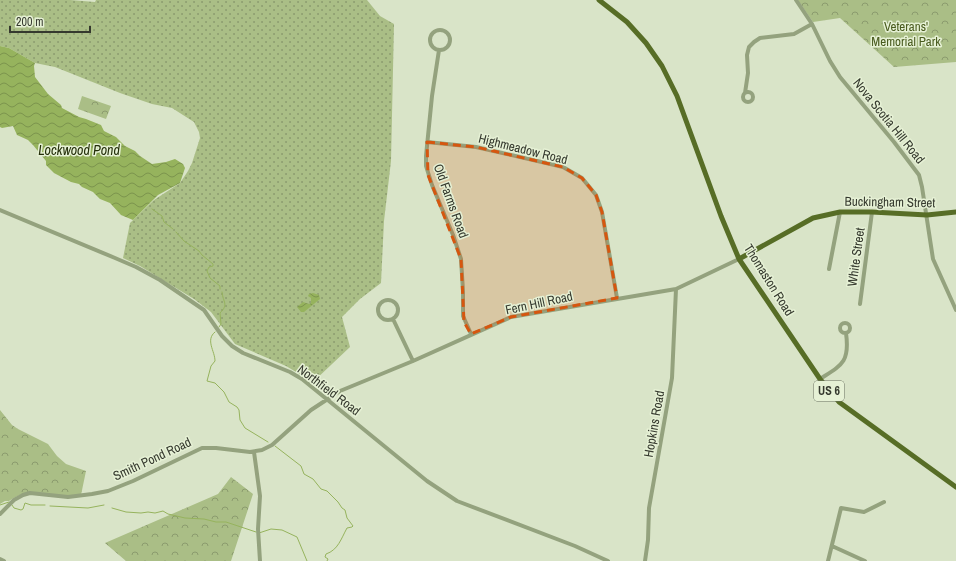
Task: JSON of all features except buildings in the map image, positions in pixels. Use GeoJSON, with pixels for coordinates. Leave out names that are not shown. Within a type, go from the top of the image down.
{"type":"FeatureCollection","features":[{"type":"Feature","properties":{"kind":"main road","name":"Thomaston Road"},"geometry":{"type":"LineString","coordinates":[[599,0],[627,22],[646,43],[662,66],[677,96],[721,216],[739,259],[820,380],[838,402],[956,487]]}},
{"type":"Feature","properties":{"kind":"main road","name":"Buckingham Street"},"geometry":{"type":"LineString","coordinates":[[739,259],[813,218],[840,212],[927,215],[956,212]]}},
{"type":"Feature","properties":{"kind":"street","name":"Nova Scotia Hill Road"},"geometry":{"type":"LineString","coordinates":[[796,0],[812,24],[830,61],[840,77],[919,174],[927,215],[933,259],[956,310]]}},
{"type":"Feature","properties":{"kind":"street"},"geometry":{"type":"LineString","coordinates":[[745,93],[748,73],[747,56],[749,47],[760,38],[794,34],[812,24]]}},
{"type":"Feature","properties":{"kind":"street","name":"Old Farms Road"},"geometry":{"type":"LineString","coordinates":[[441,30],[449,36],[450,42],[447,47],[439,50],[432,46],[430,38],[435,32],[441,30]]}},
{"type":"Feature","properties":{"kind":"street","name":"Old Farms Road"},"geometry":{"type":"LineString","coordinates":[[439,50],[432,96],[426,161],[428,175],[453,235],[461,259],[463,276],[463,316],[464,322],[471,334]]}},
{"type":"Feature","properties":{"kind":"street","name":"Highmeadow Road"},"geometry":{"type":"LineString","coordinates":[[427,142],[476,147],[546,163],[562,167],[582,178],[596,195],[602,212],[617,298]]}},
{"type":"Feature","properties":{"kind":"street","name":"Northfield Road"},"geometry":{"type":"LineString","coordinates":[[0,210],[136,267],[160,280],[204,310],[222,336],[232,346],[243,353],[297,375],[427,481],[458,501],[575,546],[608,561]]}},
{"type":"Feature","properties":{"kind":"street"},"geometry":{"type":"LineString","coordinates":[[829,269],[840,212]]}},
{"type":"Feature","properties":{"kind":"street","name":"White Street"},"geometry":{"type":"LineString","coordinates":[[860,304],[872,212]]}},
{"type":"Feature","properties":{"kind":"street","name":"Fern Hill Road"},"geometry":{"type":"LineString","coordinates":[[327,399],[340,391],[511,317],[676,289],[739,259]]}},
{"type":"Feature","properties":{"kind":"street","name":"Hopkins Road"},"geometry":{"type":"LineString","coordinates":[[645,561],[648,540],[649,508],[672,378],[676,289]]}},
{"type":"Feature","properties":{"kind":"street"},"geometry":{"type":"LineString","coordinates":[[385,301],[392,301],[397,306],[397,314],[393,319],[385,319],[380,314],[380,306],[385,301]]}},
{"type":"Feature","properties":{"kind":"street"},"geometry":{"type":"LineString","coordinates":[[393,319],[412,361]]}},
{"type":"Feature","properties":{"kind":"street"},"geometry":{"type":"LineString","coordinates":[[820,380],[834,371],[844,361],[847,351],[846,333]]}},
{"type":"Feature","properties":{"kind":"street","name":"Smith Pond Road"},"geometry":{"type":"LineString","coordinates":[[0,514],[14,500],[26,494],[35,492],[65,497],[97,494],[127,483],[205,447],[254,452],[262,450],[272,445],[301,418],[327,399]]}},
{"type":"Feature","properties":{"kind":"street"},"geometry":{"type":"LineString","coordinates":[[254,452],[260,496],[258,533],[260,561]]}},
{"type":"Feature","properties":{"kind":"street"},"geometry":{"type":"LineString","coordinates":[[828,561],[840,510],[843,507],[864,512],[884,502]]}},
{"type":"Feature","properties":{"kind":"street"},"geometry":{"type":"LineString","coordinates":[[832,546],[865,561]]}},
{"type":"Feature","properties":{"kind":"street"},"geometry":{"type":"LineString","coordinates":[[0,559],[4,561]]}},
{"type":"Feature","properties":{"kind":"highlighted area"},"geometry":{"type":"Polygon","coordinates":[[[427,142],[476,147],[563,167],[582,178],[596,195],[602,212],[617,298],[511,317],[471,334],[464,322],[461,259],[428,175],[427,142]]]}},
{"type":"Feature","properties":{"kind":"green space"},"geometry":{"type":"Polygon","coordinates":[[[0,0],[70,0],[95,2],[96,0],[367,0],[380,16],[394,24],[391,161],[384,221],[381,283],[360,299],[342,317],[350,347],[313,382],[286,366],[235,344],[211,312],[194,299],[140,266],[123,258],[130,223],[154,200],[180,183],[188,171],[200,138],[194,122],[172,108],[152,104],[120,93],[55,67],[35,63],[9,48],[0,46],[0,0]]]}},
{"type":"Feature","properties":{"kind":"green space","name":"Veterans' Memorial Park"},"geometry":{"type":"Polygon","coordinates":[[[798,0],[956,0],[956,62],[894,67],[840,18],[813,22],[798,0]]]}},
{"type":"Feature","properties":{"kind":"green space"},"geometry":{"type":"Polygon","coordinates":[[[82,96],[111,106],[106,119],[78,109],[82,96]]]}},
{"type":"Feature","properties":{"kind":"green space"},"geometry":{"type":"Polygon","coordinates":[[[0,410],[12,425],[48,444],[57,456],[66,464],[86,471],[81,495],[65,496],[31,492],[24,493],[0,504],[0,410]]]}},
{"type":"Feature","properties":{"kind":"green space"},"geometry":{"type":"Polygon","coordinates":[[[231,477],[253,494],[231,561],[126,561],[105,543],[218,494],[231,477]]]}},
{"type":"Feature","properties":{"kind":"water","name":"Lockwood Pond"},"geometry":{"type":"Polygon","coordinates":[[[0,46],[9,48],[35,63],[35,77],[48,94],[61,105],[62,108],[79,117],[101,125],[104,131],[116,137],[125,146],[135,151],[152,164],[175,159],[183,164],[185,168],[180,183],[158,195],[133,220],[121,215],[110,203],[100,199],[93,192],[54,173],[46,165],[46,161],[33,145],[28,140],[17,135],[13,126],[0,127],[0,46]]]}},
{"type":"Feature","properties":{"kind":"water"},"geometry":{"type":"Polygon","coordinates":[[[313,293],[319,295],[320,299],[304,312],[301,312],[297,307],[303,302],[309,304],[311,303],[311,298],[308,296],[309,294],[313,293]]]}},
{"type":"Feature","properties":{"kind":"waterway"},"geometry":{"type":"LineString","coordinates":[[152,209],[162,216],[164,222],[173,229]]}},
{"type":"Feature","properties":{"kind":"waterway"},"geometry":{"type":"LineString","coordinates":[[176,232],[184,241],[199,251],[213,264],[213,266],[209,267],[207,271],[210,278],[220,286],[220,289]]}},
{"type":"Feature","properties":{"kind":"waterway"},"geometry":{"type":"LineString","coordinates":[[219,327],[221,324],[220,313],[225,305],[222,292]]}},
{"type":"Feature","properties":{"kind":"waterway"},"geometry":{"type":"LineString","coordinates":[[215,332],[211,338],[211,346],[215,361],[211,366],[207,381],[215,383],[224,392],[229,402],[237,407],[239,410],[240,420],[245,428],[268,442]]}},
{"type":"Feature","properties":{"kind":"waterway"},"geometry":{"type":"LineString","coordinates":[[275,446],[301,466],[304,474],[313,479],[321,489],[327,491],[338,502],[345,510],[347,518],[353,526],[347,528],[334,550],[326,554],[325,557],[328,559],[327,561]]}},
{"type":"Feature","properties":{"kind":"waterway"},"geometry":{"type":"LineString","coordinates":[[0,505],[9,502]]}},
{"type":"Feature","properties":{"kind":"waterway"},"geometry":{"type":"LineString","coordinates":[[12,505],[14,508],[21,510],[23,509],[25,503],[31,505],[45,505]]}},
{"type":"Feature","properties":{"kind":"waterway"},"geometry":{"type":"LineString","coordinates":[[50,506],[88,508],[104,505]]}},
{"type":"Feature","properties":{"kind":"waterway"},"geometry":{"type":"LineString","coordinates":[[112,508],[126,512],[141,513],[155,513],[163,511],[168,514],[185,518],[226,522],[256,532]]}},
{"type":"Feature","properties":{"kind":"waterway"},"geometry":{"type":"LineString","coordinates":[[259,533],[271,529],[282,530],[297,537],[307,561]]}}]}
